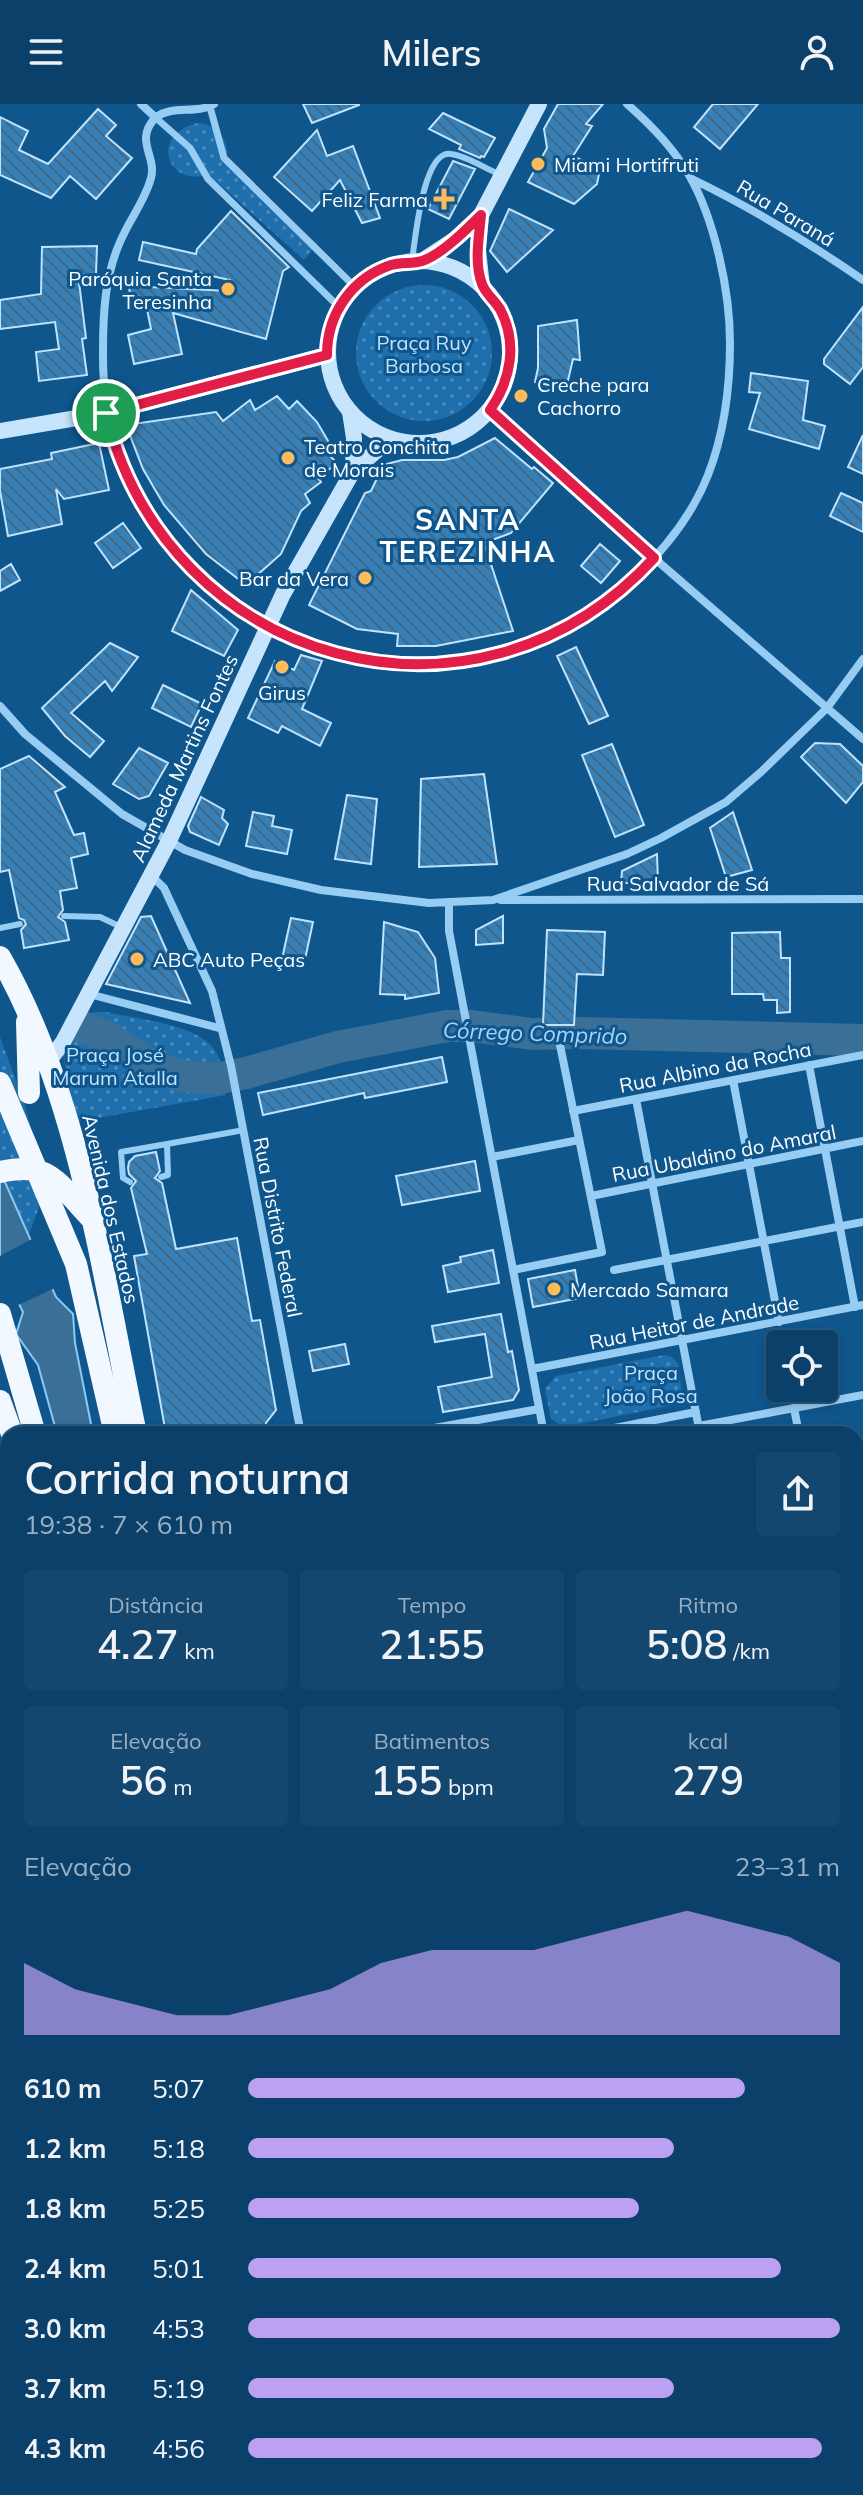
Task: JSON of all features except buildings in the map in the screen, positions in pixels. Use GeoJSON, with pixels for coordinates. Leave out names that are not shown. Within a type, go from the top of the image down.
{"type":"FeatureCollection","features":[{"type":"Feature","properties":{"kind":"highway","name":"Avenida dos Estados"},"geometry":{"type":"LineString","coordinates":[[0,957],[24,999],[49,1061],[75,1151],[134,1426]]}},
{"type":"Feature","properties":{"kind":"highway"},"geometry":{"type":"LineString","coordinates":[[24,999],[29,1093]]}},
{"type":"Feature","properties":{"kind":"highway"},"geometry":{"type":"LineString","coordinates":[[2,1113],[29,1093],[49,1061]]}},
{"type":"Feature","properties":{"kind":"highway"},"geometry":{"type":"LineString","coordinates":[[0,1083],[76,1264],[113,1426]]}},
{"type":"Feature","properties":{"kind":"highway"},"geometry":{"type":"LineString","coordinates":[[9,1170],[33,1168],[47,1173],[90,1217]]}},
{"type":"Feature","properties":{"kind":"highway"},"geometry":{"type":"LineString","coordinates":[[0,1314],[33,1426]]}},
{"type":"Feature","properties":{"kind":"highway"},"geometry":{"type":"LineString","coordinates":[[0,1401],[9,1426]]}},
{"type":"Feature","properties":{"kind":"main road"},"geometry":{"type":"LineString","coordinates":[[417,261],[459,270],[482,286],[504,317],[510,344],[510,363],[506,381],[490,410],[473,426],[447,439],[416,443],[390,439],[368,428],[350,412],[334,385],[327,355],[330,330],[339,307],[355,287],[377,271],[417,261],[454,240],[481,215],[539,104]]}},
{"type":"Feature","properties":{"kind":"main road"},"geometry":{"type":"LineString","coordinates":[[481,215],[478,250],[482,286]]}},
{"type":"Feature","properties":{"kind":"main road"},"geometry":{"type":"LineString","coordinates":[[0,431],[106,413],[327,355]]}},
{"type":"Feature","properties":{"kind":"main road","name":"Alameda Martins Fontes"},"geometry":{"type":"LineString","coordinates":[[350,412],[354,438],[353,471]]}},
{"type":"Feature","properties":{"kind":"main road","name":"Alameda Martins Fontes"},"geometry":{"type":"LineString","coordinates":[[49,1061],[63,1042],[152,876],[283,594],[353,471],[390,439]]}},
{"type":"Feature","properties":{"kind":"street"},"geometry":{"type":"LineString","coordinates":[[141,104],[190,148],[208,179],[339,307]]}},
{"type":"Feature","properties":{"kind":"street"},"geometry":{"type":"LineString","coordinates":[[355,287],[224,158],[212,105],[199,109],[174,107],[156,118],[146,139],[152,170],[150,181],[117,248],[108,280],[103,330],[106,413],[124,471],[161,535],[210,588],[268,627],[307,644],[363,659],[418,663],[472,659],[529,643],[573,623],[620,591],[654,558],[684,518],[708,474],[728,384],[730,329],[726,290],[713,239],[691,178],[652,129],[627,104]]}},
{"type":"Feature","properties":{"kind":"street","name":"Rua Paraná"},"geometry":{"type":"LineString","coordinates":[[691,178],[792,232],[863,280]]}},
{"type":"Feature","properties":{"kind":"street"},"geometry":{"type":"LineString","coordinates":[[490,410],[654,558],[863,739]]}},
{"type":"Feature","properties":{"kind":"street"},"geometry":{"type":"LineString","coordinates":[[0,706],[25,734],[122,814],[185,850],[285,883],[393,901],[493,900],[627,854],[698,818],[738,792],[827,708],[863,659]]}},
{"type":"Feature","properties":{"kind":"street","name":"Rua Distrito Federal"},"geometry":{"type":"LineString","coordinates":[[152,876],[164,888],[212,991],[244,1130],[300,1426]]}},
{"type":"Feature","properties":{"kind":"street","name":"Rua Salvador de Sá"},"geometry":{"type":"LineString","coordinates":[[493,900],[863,899]]}},
{"type":"Feature","properties":{"kind":"street"},"geometry":{"type":"LineString","coordinates":[[449,902],[449,931],[542,1426]]}},
{"type":"Feature","properties":{"kind":"street"},"geometry":{"type":"LineString","coordinates":[[89,994],[219,1028]]}},
{"type":"Feature","properties":{"kind":"street"},"geometry":{"type":"LineString","coordinates":[[513,1270],[602,1252],[560,1045]]}},
{"type":"Feature","properties":{"kind":"street","name":"Rua Albino da Rocha"},"geometry":{"type":"LineString","coordinates":[[573,1111],[863,1055]]}},
{"type":"Feature","properties":{"kind":"street"},"geometry":{"type":"LineString","coordinates":[[809,1065],[840,1227],[859,1306]]}},
{"type":"Feature","properties":{"kind":"street"},"geometry":{"type":"LineString","coordinates":[[733,1080],[779,1322]]}},
{"type":"Feature","properties":{"kind":"street"},"geometry":{"type":"LineString","coordinates":[[636,1099],[699,1426]]}},
{"type":"Feature","properties":{"kind":"street"},"geometry":{"type":"LineString","coordinates":[[492,1157],[579,1140]]}},
{"type":"Feature","properties":{"kind":"street","name":"Rua Ubaldino do Amaral"},"geometry":{"type":"LineString","coordinates":[[591,1196],[863,1141]]}},
{"type":"Feature","properties":{"kind":"street"},"geometry":{"type":"LineString","coordinates":[[614,1270],[863,1222]]}},
{"type":"Feature","properties":{"kind":"street","name":"Rua Heitor de Andrade"},"geometry":{"type":"LineString","coordinates":[[532,1369],[859,1306]]}},
{"type":"Feature","properties":{"kind":"street"},"geometry":{"type":"LineString","coordinates":[[717,1426],[863,1395]]}},
{"type":"Feature","properties":{"kind":"street"},"geometry":{"type":"LineString","coordinates":[[794,1408],[797,1426]]}},
{"type":"Feature","properties":{"kind":"street"},"geometry":{"type":"LineString","coordinates":[[445,1426],[539,1409]]}},
{"type":"Feature","properties":{"kind":"street"},"geometry":{"type":"LineString","coordinates":[[625,1426],[696,1412]]}},
{"type":"Feature","properties":{"kind":"lane"},"geometry":{"type":"LineString","coordinates":[[417,261],[421,201],[435,160],[452,154],[502,176]]}},
{"type":"Feature","properties":{"kind":"lane"},"geometry":{"type":"LineString","coordinates":[[64,916],[100,917],[123,928]]}},
{"type":"Feature","properties":{"kind":"lane"},"geometry":{"type":"LineString","coordinates":[[0,928],[20,924]]}},
{"type":"Feature","properties":{"kind":"lane"},"geometry":{"type":"LineString","coordinates":[[130,1182],[123,1178],[121,1152],[244,1130]]}},
{"type":"Feature","properties":{"kind":"lane"},"geometry":{"type":"LineString","coordinates":[[161,1177],[168,1175],[167,1144]]}},
{"type":"Feature","properties":{"kind":"green space"},"geometry":{"type":"Polygon","coordinates":[[[197,123],[209,125],[221,135],[228,152],[221,160],[317,244],[304,260],[208,174],[195,177],[175,168],[168,149],[172,139],[181,130],[197,123]]]}},
{"type":"Feature","properties":{"kind":"green space","name":"Praça Ruy Barbosa"},"geometry":{"type":"Polygon","coordinates":[[[424,285],[450,290],[472,305],[487,327],[492,353],[487,379],[472,401],[450,416],[424,421],[398,416],[376,401],[361,379],[356,353],[361,327],[376,305],[398,290],[424,285]]]}},
{"type":"Feature","properties":{"kind":"green space","name":"Praça José Marum Atalla"},"geometry":{"type":"Polygon","coordinates":[[[95,1012],[150,1020],[197,1035],[216,1052],[226,1095],[76,1122],[63,1055],[85,1016],[95,1012]]]}},
{"type":"Feature","properties":{"kind":"green space"},"geometry":{"type":"Polygon","coordinates":[[[0,1037],[25,1105],[33,1138],[41,1202],[28,1237],[0,1171],[0,1037]]]}},
{"type":"Feature","properties":{"kind":"green space","name":"Praça João Rosa"},"geometry":{"type":"Polygon","coordinates":[[[664,1355],[678,1363],[682,1395],[673,1405],[562,1426],[551,1419],[545,1389],[556,1376],[664,1355]]]}},
{"type":"Feature","properties":{"kind":"shaded area"},"geometry":{"type":"Polygon","coordinates":[[[0,1171],[56,1297],[73,1314],[75,1343],[91,1426],[55,1426],[38,1365],[16,1334],[23,1312],[0,1265],[0,1171]]]}},
{"type":"Feature","properties":{"kind":"pier"},"geometry":{"type":"Polygon","coordinates":[[[32,1239],[55,1288],[16,1306],[0,1272],[0,1256],[32,1239]]]}},
{"type":"Feature","properties":{"kind":"waterway","name":"Córrego Comprido"},"geometry":{"type":"LineString","coordinates":[[80,1026],[106,1036],[165,1071],[215,1079],[338,1047],[447,1026],[532,1034],[863,1040]]}},
{"type":"Feature","properties":{"kind":"place","name":"Miami Hortifruti"},"geometry":{"type":"Point","coordinates":[538,164]}},
{"type":"Feature","properties":{"kind":"place","name":"Feliz Farma"},"geometry":{"type":"Point","coordinates":[444,199]}},
{"type":"Feature","properties":{"kind":"place","name":"Paróquia Santa Teresinha"},"geometry":{"type":"Point","coordinates":[228,289]}},
{"type":"Feature","properties":{"kind":"place","name":"Creche para Cachorro"},"geometry":{"type":"Point","coordinates":[521,396]}},
{"type":"Feature","properties":{"kind":"place","name":"Teatro Conchita de Morais"},"geometry":{"type":"Point","coordinates":[288,458]}},
{"type":"Feature","properties":{"kind":"place","name":"Bar da Vera"},"geometry":{"type":"Point","coordinates":[365,578]}},
{"type":"Feature","properties":{"kind":"place","name":"Girus"},"geometry":{"type":"Point","coordinates":[282,667]}},
{"type":"Feature","properties":{"kind":"place","name":"ABC Auto Peças"},"geometry":{"type":"Point","coordinates":[137,959]}},
{"type":"Feature","properties":{"kind":"place","name":"Mercado Samara"},"geometry":{"type":"Point","coordinates":[554,1289]}},
{"type":"Feature","properties":{"kind":"district","name":"SANTA TEREZINHA"},"geometry":{"type":"Point","coordinates":[468,535]}},
{"type":"Feature","properties":{"kind":"route"},"geometry":{"type":"LineString","coordinates":[[481,215],[478,250],[482,286],[504,317],[510,344],[506,381],[490,410],[654,558],[620,591],[585,616],[545,637],[501,652],[472,659],[418,663],[376,661],[329,651],[291,638],[249,616],[216,593],[186,564],[161,535],[135,494],[120,460],[106,413],[327,355],[334,319],[346,296],[355,287],[377,271],[403,262],[422,261],[454,240],[481,215]]}}]}
